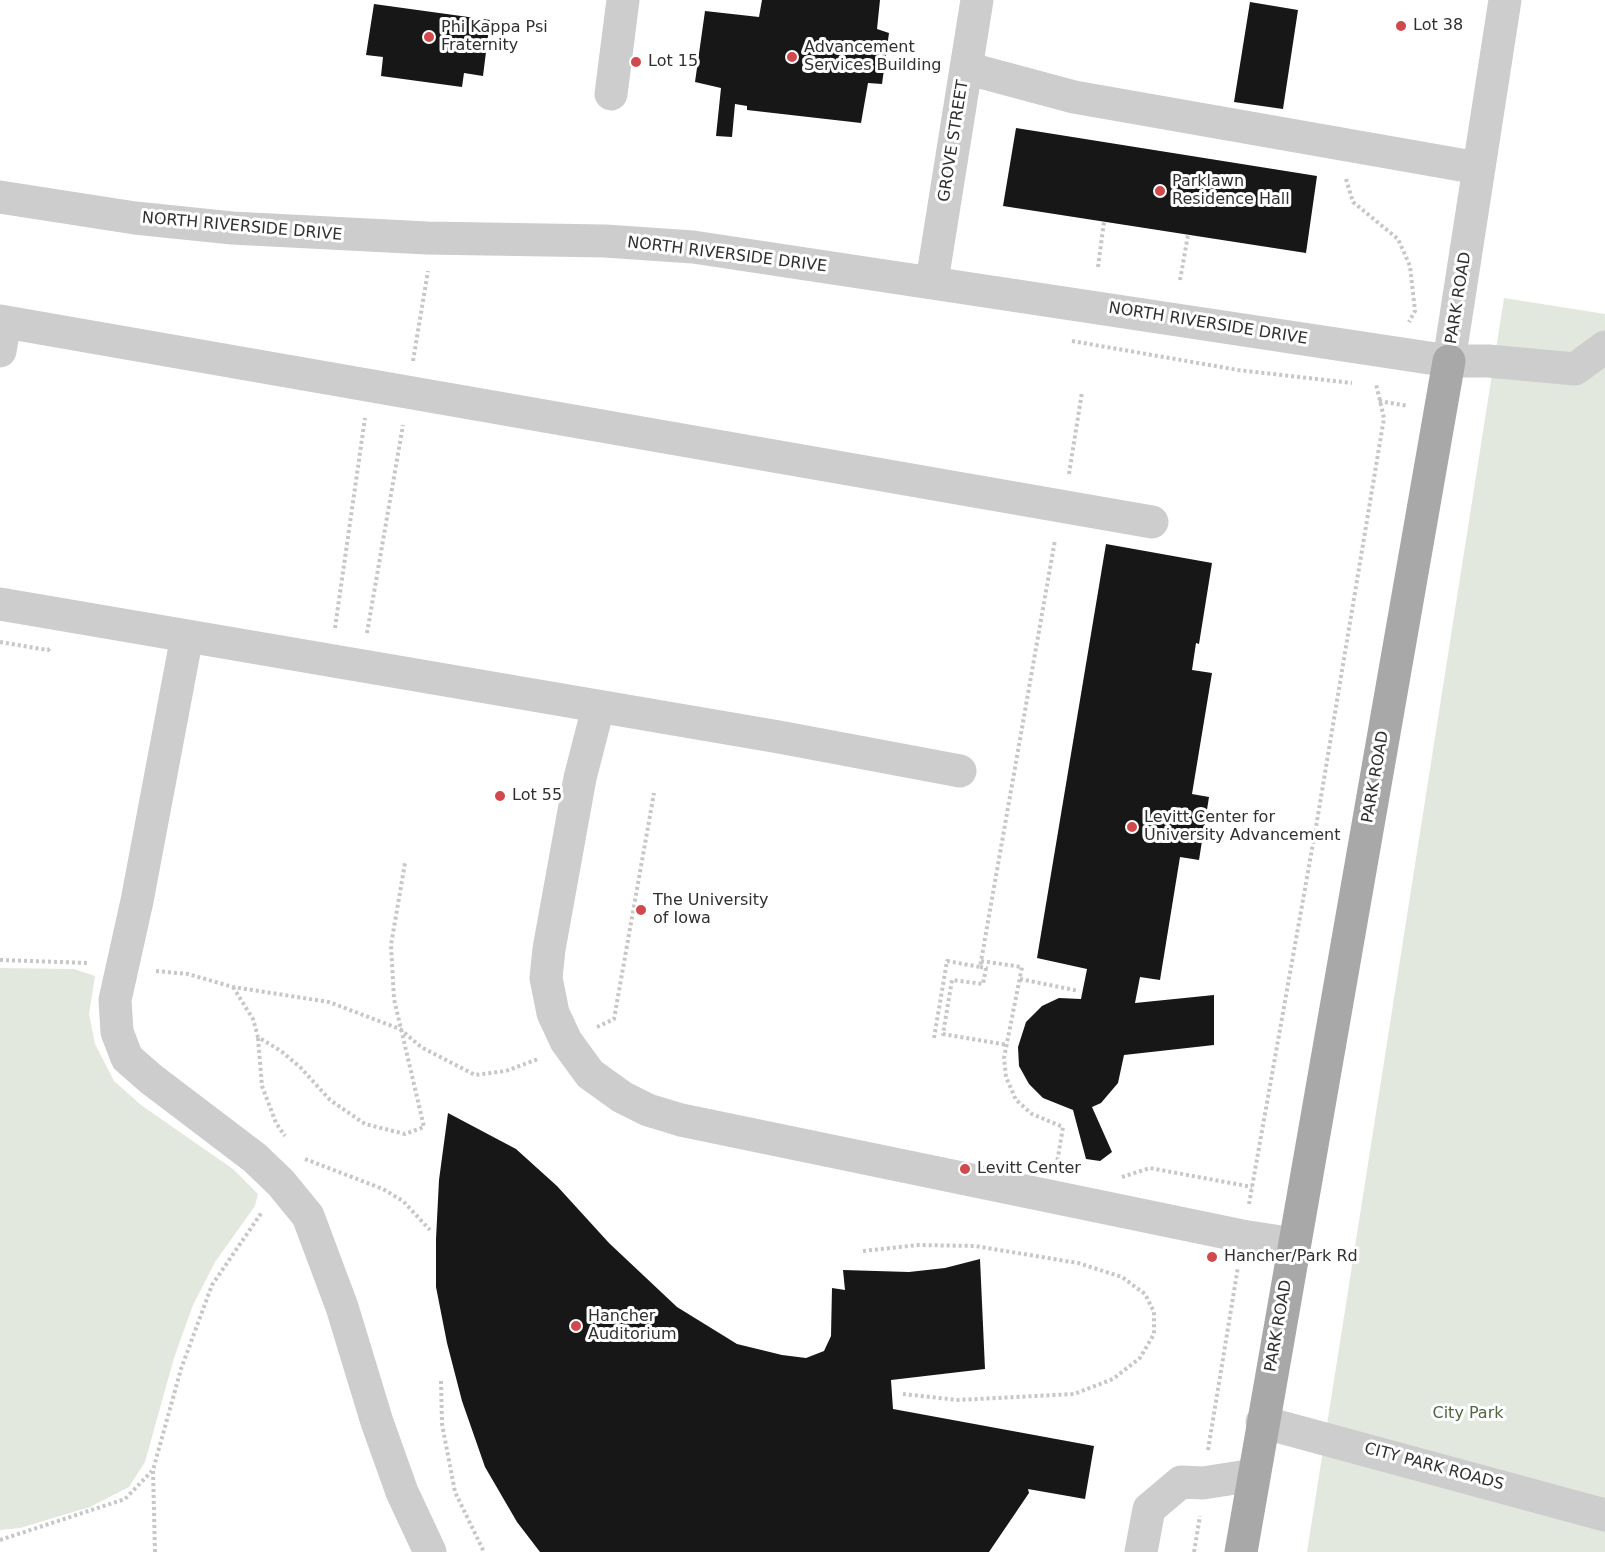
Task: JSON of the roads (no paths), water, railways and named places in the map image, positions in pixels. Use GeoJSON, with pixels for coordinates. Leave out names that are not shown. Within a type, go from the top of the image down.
{"type":"FeatureCollection","features":[{"type":"Feature","properties":{"kind":"main road","name":"PARK ROAD"},"geometry":{"type":"LineString","coordinates":[[1241,1552],[1449,361]]}},
{"type":"Feature","properties":{"kind":"street"},"geometry":{"type":"LineString","coordinates":[[611,93],[623,0]]}},
{"type":"Feature","properties":{"kind":"street","name":"GROVE STREET"},"geometry":{"type":"LineString","coordinates":[[932,282],[977,0]]}},
{"type":"Feature","properties":{"kind":"street","name":"PARK ROAD"},"geometry":{"type":"LineString","coordinates":[[1449,361],[1504,0]]}},
{"type":"Feature","properties":{"kind":"street"},"geometry":{"type":"LineString","coordinates":[[966,68],[1074,97],[1342,146],[1478,168]]}},
{"type":"Feature","properties":{"kind":"street","name":"NORTH RIVERSIDE DRIVE"},"geometry":{"type":"LineString","coordinates":[[0,197],[135,218],[232,228],[426,238],[605,241],[693,247],[1449,361],[1488,361],[1590,370]]}},
{"type":"Feature","properties":{"kind":"street"},"geometry":{"type":"LineString","coordinates":[[2,332],[408,393],[1152,522]]}},
{"type":"Feature","properties":{"kind":"street"},"geometry":{"type":"LineString","coordinates":[[1590,370],[1605,347]]}},
{"type":"Feature","properties":{"kind":"street"},"geometry":{"type":"LineString","coordinates":[[0,604],[598,708],[779,737],[960,771]]}},
{"type":"Feature","properties":{"kind":"street"},"geometry":{"type":"LineString","coordinates":[[187,636],[137,901],[115,1000],[117,1032],[127,1058],[150,1079],[228,1136],[281,1183],[308,1216],[342,1307],[377,1422],[402,1492],[430,1552]]}},
{"type":"Feature","properties":{"kind":"street"},"geometry":{"type":"LineString","coordinates":[[598,708],[580,778],[549,949],[546,978],[553,1013],[566,1041],[590,1074],[622,1097],[648,1110],[681,1120],[1242,1236],[1294,1244]]}},
{"type":"Feature","properties":{"kind":"street","name":"CITY PARK ROADS"},"geometry":{"type":"LineString","coordinates":[[1262,1422],[1605,1515]]}},
{"type":"Feature","properties":{"kind":"street"},"geometry":{"type":"LineString","coordinates":[[1141,1552],[1149,1509],[1180,1482],[1203,1483],[1254,1474]]}},
{"type":"Feature","properties":{"kind":"place","name":"Lot 38"},"geometry":{"type":"Point","coordinates":[1401,26]}},
{"type":"Feature","properties":{"kind":"place","name":"Phi Kappa Psi Fraternity"},"geometry":{"type":"Point","coordinates":[429,37]}},
{"type":"Feature","properties":{"kind":"place","name":"Advancement Services Building"},"geometry":{"type":"Point","coordinates":[792,57]}},
{"type":"Feature","properties":{"kind":"place","name":"Lot 15"},"geometry":{"type":"Point","coordinates":[636,62]}},
{"type":"Feature","properties":{"kind":"place","name":"Parklawn Residence Hall"},"geometry":{"type":"Point","coordinates":[1160,191]}},
{"type":"Feature","properties":{"kind":"place","name":"Lot 55"},"geometry":{"type":"Point","coordinates":[500,796]}},
{"type":"Feature","properties":{"kind":"place","name":"Levitt Center for University Advancement"},"geometry":{"type":"Point","coordinates":[1132,827]}},
{"type":"Feature","properties":{"kind":"place","name":"The University of Iowa"},"geometry":{"type":"Point","coordinates":[641,910]}},
{"type":"Feature","properties":{"kind":"place","name":"Levitt Center"},"geometry":{"type":"Point","coordinates":[965,1169]}},
{"type":"Feature","properties":{"kind":"place","name":"Hancher/Park Rd"},"geometry":{"type":"Point","coordinates":[1212,1257]}},
{"type":"Feature","properties":{"kind":"place","name":"Hancher Auditorium"},"geometry":{"type":"Point","coordinates":[576,1326]}},
{"type":"Feature","properties":{"kind":"park label","name":"City Park"},"geometry":{"type":"Point","coordinates":[1468,1414]}}]}
